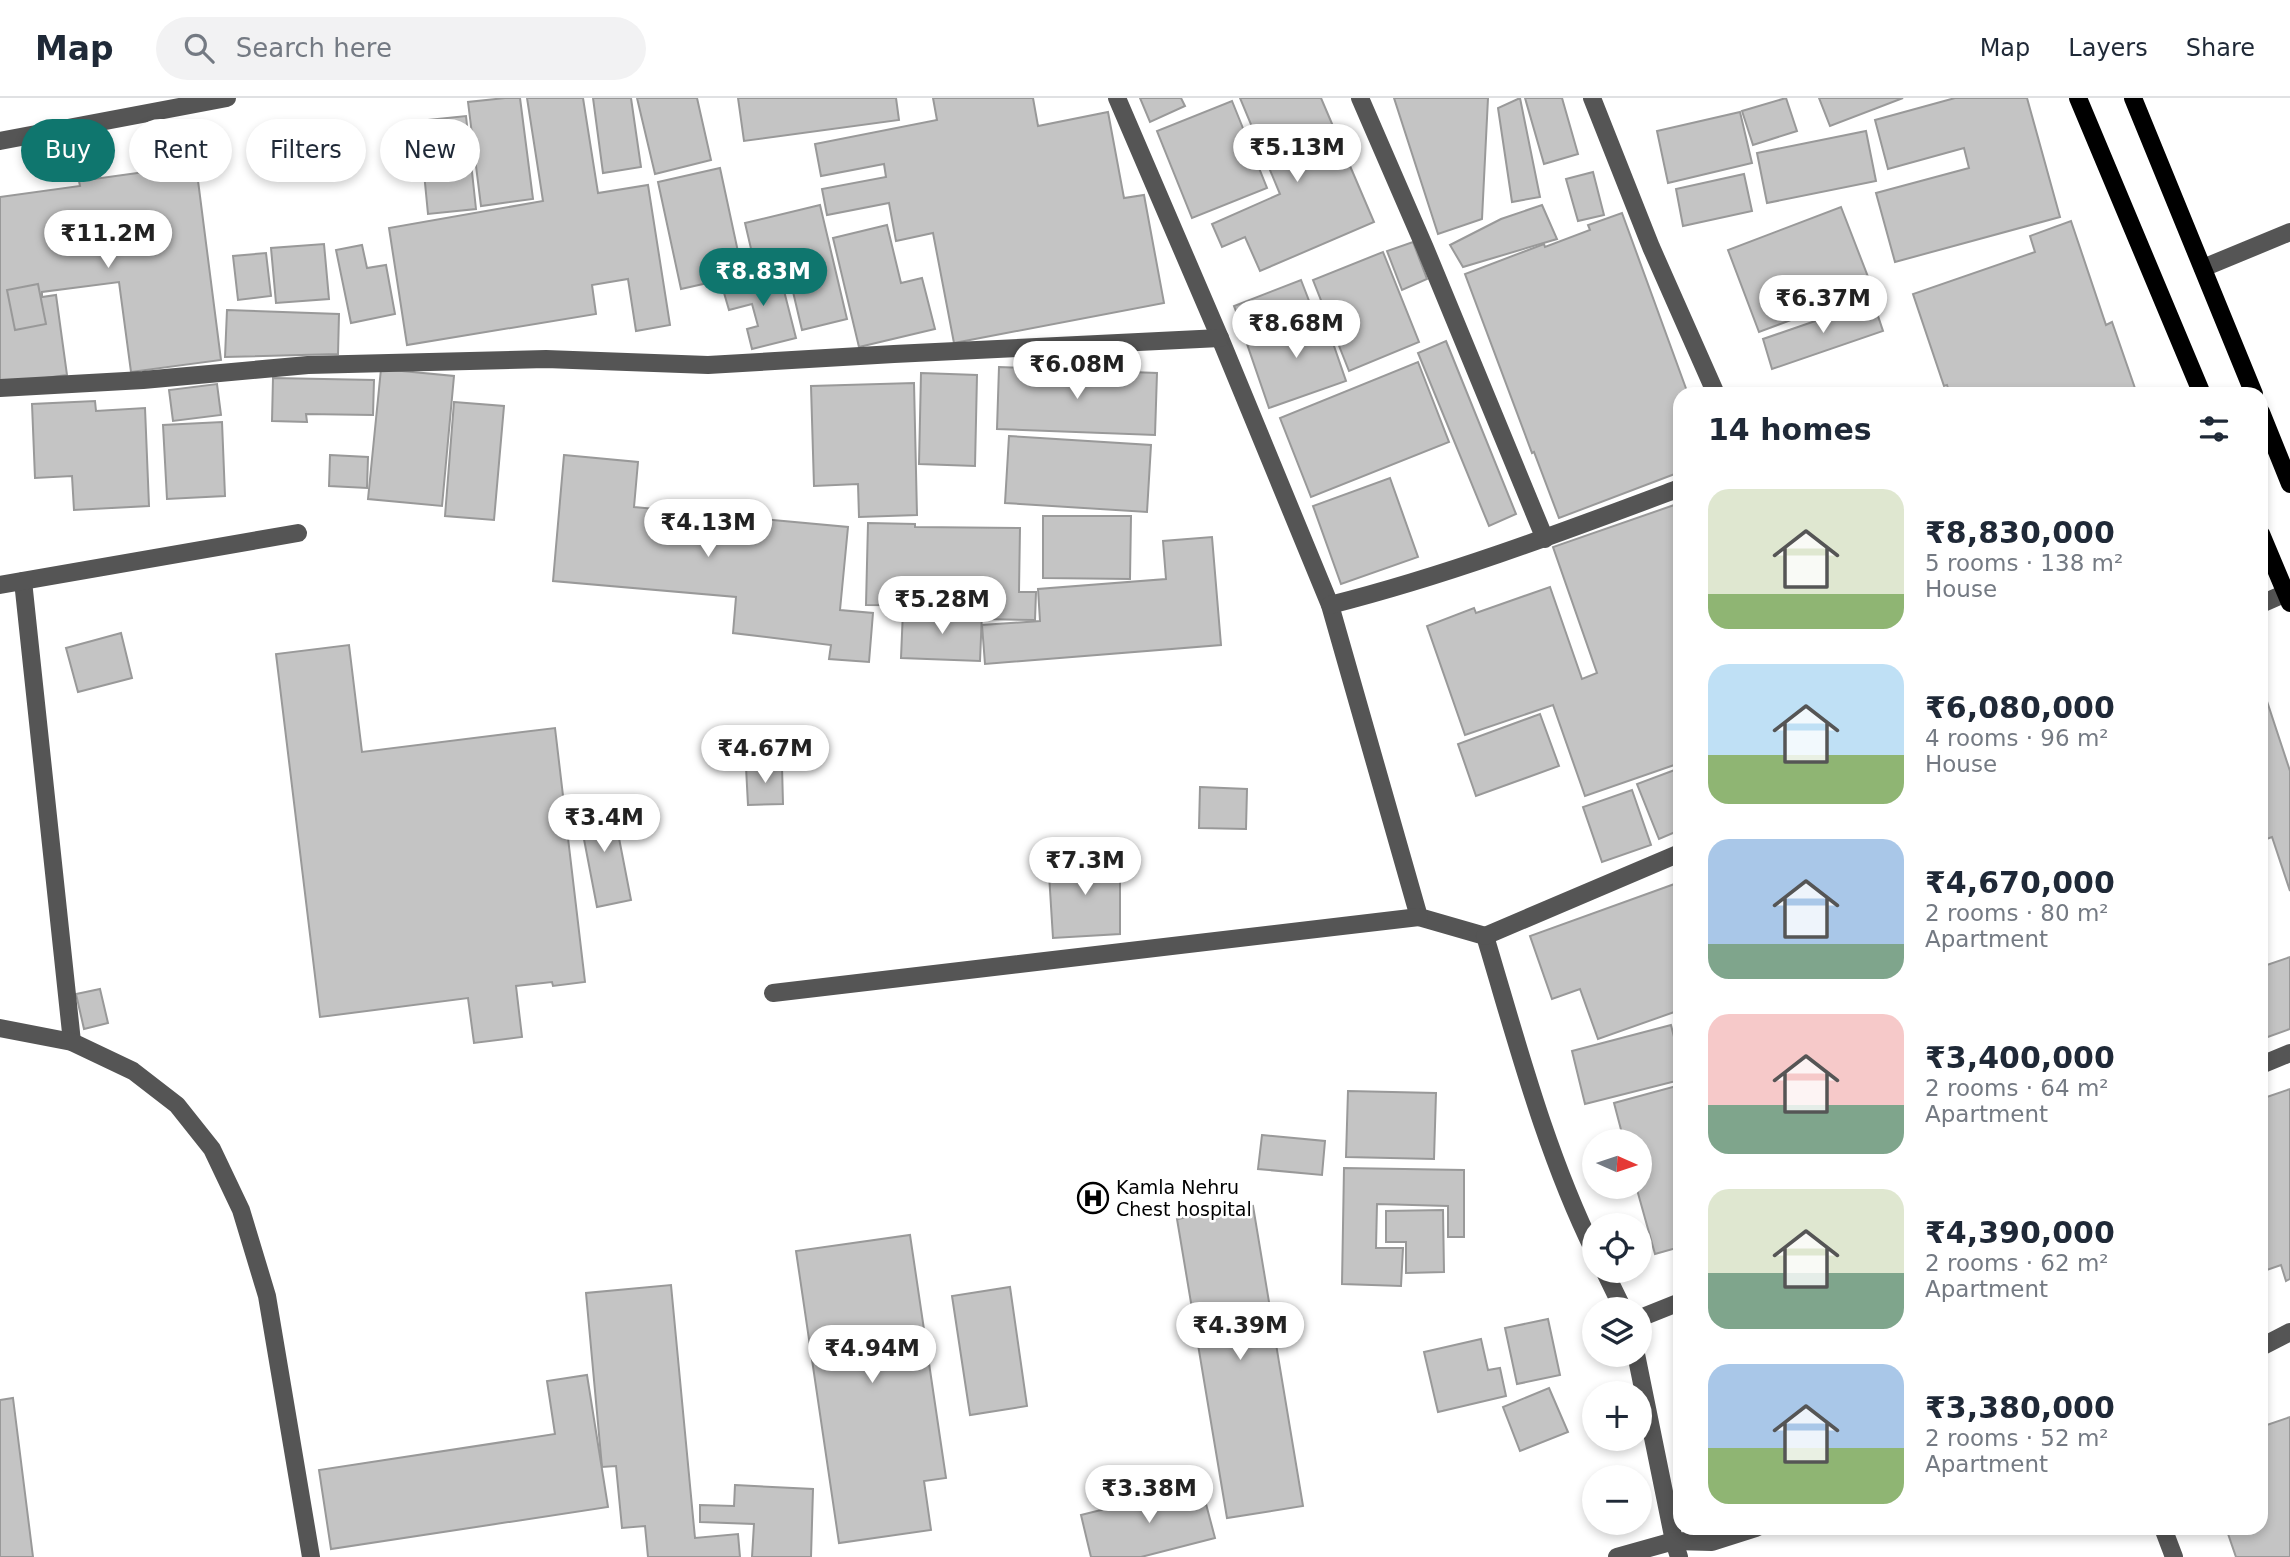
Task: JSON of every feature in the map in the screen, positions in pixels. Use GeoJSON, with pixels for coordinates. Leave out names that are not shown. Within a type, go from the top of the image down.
{"type":"FeatureCollection","features":[{"type":"Feature","properties":{"kind":"main road"},"geometry":{"type":"LineString","coordinates":[[2078,98],[2199,387]]}},
{"type":"Feature","properties":{"kind":"main road"},"geometry":{"type":"LineString","coordinates":[[2133,98],[2251,387]]}},
{"type":"Feature","properties":{"kind":"main road"},"geometry":{"type":"LineString","coordinates":[[2268,429],[2290,484]]}},
{"type":"Feature","properties":{"kind":"main road"},"geometry":{"type":"LineString","coordinates":[[2268,551],[2288,598]]}},
{"type":"Feature","properties":{"kind":"street"},"geometry":{"type":"LineString","coordinates":[[0,141],[227,98]]}},
{"type":"Feature","properties":{"kind":"street"},"geometry":{"type":"LineString","coordinates":[[1117,98],[1220,338],[1329,605],[1419,917]]}},
{"type":"Feature","properties":{"kind":"street"},"geometry":{"type":"LineString","coordinates":[[1360,98],[1545,539]]}},
{"type":"Feature","properties":{"kind":"street"},"geometry":{"type":"LineString","coordinates":[[1592,98],[1651,247],[1713,387]]}},
{"type":"Feature","properties":{"kind":"street"},"geometry":{"type":"LineString","coordinates":[[2203,268],[2290,232]]}},
{"type":"Feature","properties":{"kind":"street"},"geometry":{"type":"LineString","coordinates":[[0,388],[143,380],[308,365],[546,359],[708,365],[1220,338]]}},
{"type":"Feature","properties":{"kind":"street"},"geometry":{"type":"LineString","coordinates":[[1329,605],[1367,596],[1545,539],[1673,491]]}},
{"type":"Feature","properties":{"kind":"street"},"geometry":{"type":"LineString","coordinates":[[0,585],[298,533]]}},
{"type":"Feature","properties":{"kind":"street"},"geometry":{"type":"LineString","coordinates":[[23,581],[72,1042]]}},
{"type":"Feature","properties":{"kind":"street"},"geometry":{"type":"LineString","coordinates":[[2268,602],[2288,598]]}},
{"type":"Feature","properties":{"kind":"street"},"geometry":{"type":"LineString","coordinates":[[773,993],[1419,917],[1485,936],[1673,856]]}},
{"type":"Feature","properties":{"kind":"street"},"geometry":{"type":"LineString","coordinates":[[1485,936],[1542,1123],[1571,1205],[1582,1227]]}},
{"type":"Feature","properties":{"kind":"street"},"geometry":{"type":"LineString","coordinates":[[0,1028],[72,1042],[133,1071],[177,1105],[212,1149],[242,1210],[267,1296],[311,1557]]}},
{"type":"Feature","properties":{"kind":"street"},"geometry":{"type":"LineString","coordinates":[[2268,1062],[2290,1053]]}},
{"type":"Feature","properties":{"kind":"street"},"geometry":{"type":"LineString","coordinates":[[1652,1313],[1673,1305]]}},
{"type":"Feature","properties":{"kind":"street"},"geometry":{"type":"LineString","coordinates":[[2268,1343],[2290,1332]]}},
{"type":"Feature","properties":{"kind":"street"},"geometry":{"type":"LineString","coordinates":[[1639,1367],[1673,1534]]}},
{"type":"Feature","properties":{"kind":"street"},"geometry":{"type":"LineString","coordinates":[[1616,1557],[1676,1549],[1734,1535]]}},
{"type":"Feature","properties":{"kind":"street"},"geometry":{"type":"LineString","coordinates":[[2166,1535],[2174,1557]]}},
{"type":"Feature","properties":{"kind":"street"},"geometry":{"type":"LineString","coordinates":[[1694,1557],[1712,1542]]}},
{"type":"Feature","properties":{"kind":"building"},"geometry":{"type":"Polygon","coordinates":[[[520,98],[533,199],[481,206],[478,182],[480,119],[470,119],[468,102],[520,98]]]}},
{"type":"Feature","properties":{"kind":"building"},"geometry":{"type":"Polygon","coordinates":[[[527,98],[583,98],[598,193],[648,185],[670,325],[636,331],[628,279],[592,285],[596,314],[407,345],[389,228],[543,201],[527,98]]]}},
{"type":"Feature","properties":{"kind":"building"},"geometry":{"type":"Polygon","coordinates":[[[593,98],[631,98],[641,167],[603,173],[593,98]]]}},
{"type":"Feature","properties":{"kind":"building"},"geometry":{"type":"Polygon","coordinates":[[[637,98],[697,98],[711,160],[655,174],[637,98]]]}},
{"type":"Feature","properties":{"kind":"building"},"geometry":{"type":"Polygon","coordinates":[[[738,98],[896,98],[899,120],[744,141],[738,98]]]}},
{"type":"Feature","properties":{"kind":"building"},"geometry":{"type":"Polygon","coordinates":[[[933,98],[1033,98],[1038,126],[1108,112],[1124,198],[1144,195],[1164,303],[954,343],[933,233],[896,241],[889,203],[827,215],[822,189],[886,177],[884,164],[821,176],[815,144],[937,120],[933,98]]]}},
{"type":"Feature","properties":{"kind":"building"},"geometry":{"type":"Polygon","coordinates":[[[1140,98],[1181,98],[1185,106],[1150,122],[1140,98]]]}},
{"type":"Feature","properties":{"kind":"building"},"geometry":{"type":"Polygon","coordinates":[[[1240,98],[1321,98],[1374,222],[1260,271],[1245,237],[1222,247],[1212,224],[1280,194],[1240,98]]]}},
{"type":"Feature","properties":{"kind":"building"},"geometry":{"type":"Polygon","coordinates":[[[1394,98],[1488,98],[1482,219],[1438,234],[1394,98]]]}},
{"type":"Feature","properties":{"kind":"building"},"geometry":{"type":"Polygon","coordinates":[[[1520,98],[1540,197],[1512,202],[1498,108],[1520,98]]]}},
{"type":"Feature","properties":{"kind":"building"},"geometry":{"type":"Polygon","coordinates":[[[1525,98],[1562,98],[1578,154],[1544,164],[1525,98]]]}},
{"type":"Feature","properties":{"kind":"building"},"geometry":{"type":"Polygon","coordinates":[[[1786,98],[1797,131],[1753,145],[1742,111],[1786,98]]]}},
{"type":"Feature","properties":{"kind":"building"},"geometry":{"type":"Polygon","coordinates":[[[1819,98],[1903,98],[1830,126],[1819,98]]]}},
{"type":"Feature","properties":{"kind":"building"},"geometry":{"type":"Polygon","coordinates":[[[1955,98],[2027,98],[2060,217],[1895,262],[1876,193],[1969,168],[1964,148],[1888,169],[1875,120],[1955,98]]]}},
{"type":"Feature","properties":{"kind":"building"},"geometry":{"type":"Polygon","coordinates":[[[1232,101],[1267,188],[1192,218],[1157,131],[1232,101]]]}},
{"type":"Feature","properties":{"kind":"building"},"geometry":{"type":"Polygon","coordinates":[[[1740,112],[1752,163],[1668,183],[1657,131],[1740,112]]]}},
{"type":"Feature","properties":{"kind":"building"},"geometry":{"type":"Polygon","coordinates":[[[466,116],[466,119],[438,119],[466,116]]]}},
{"type":"Feature","properties":{"kind":"building"},"geometry":{"type":"Polygon","coordinates":[[[1866,131],[1876,181],[1767,203],[1757,153],[1866,131]]]}},
{"type":"Feature","properties":{"kind":"building"},"geometry":{"type":"Polygon","coordinates":[[[720,168],[743,275],[681,289],[658,182],[720,168]]]}},
{"type":"Feature","properties":{"kind":"building"},"geometry":{"type":"Polygon","coordinates":[[[1593,172],[1604,215],[1578,221],[1566,179],[1593,172]]]}},
{"type":"Feature","properties":{"kind":"building"},"geometry":{"type":"Polygon","coordinates":[[[129,174],[129,182],[198,182],[221,360],[131,372],[119,282],[42,292],[42,297],[56,295],[67,375],[0,384],[0,197],[80,186],[79,182],[115,182],[115,176],[129,174]]]}},
{"type":"Feature","properties":{"kind":"building"},"geometry":{"type":"Polygon","coordinates":[[[1744,174],[1752,211],[1683,226],[1676,189],[1744,174]]]}},
{"type":"Feature","properties":{"kind":"building"},"geometry":{"type":"Polygon","coordinates":[[[425,182],[473,182],[476,209],[428,214],[425,182]]]}},
{"type":"Feature","properties":{"kind":"building"},"geometry":{"type":"Polygon","coordinates":[[[820,205],[847,319],[802,330],[786,262],[756,270],[745,223],[820,205]]]}},
{"type":"Feature","properties":{"kind":"building"},"geometry":{"type":"Polygon","coordinates":[[[1542,205],[1557,239],[1463,267],[1450,245],[1501,219],[1542,205]]]}},
{"type":"Feature","properties":{"kind":"building"},"geometry":{"type":"Polygon","coordinates":[[[1841,207],[1870,282],[1813,304],[1815,311],[1759,332],[1728,250],[1841,207]]]}},
{"type":"Feature","properties":{"kind":"building"},"geometry":{"type":"Polygon","coordinates":[[[1622,213],[1685,387],[1673,387],[1673,475],[1559,518],[1465,274],[1590,230],[1588,225],[1622,213]]]}},
{"type":"Feature","properties":{"kind":"building"},"geometry":{"type":"Polygon","coordinates":[[[2071,221],[2106,325],[2112,322],[2135,387],[1944,386],[1913,294],[2035,252],[2030,236],[2071,221]]]}},
{"type":"Feature","properties":{"kind":"building"},"geometry":{"type":"Polygon","coordinates":[[[887,225],[901,283],[922,278],[935,329],[859,347],[833,238],[887,225]]]}},
{"type":"Feature","properties":{"kind":"building"},"geometry":{"type":"Polygon","coordinates":[[[1413,242],[1427,279],[1402,290],[1387,251],[1413,242]]]}},
{"type":"Feature","properties":{"kind":"building"},"geometry":{"type":"Polygon","coordinates":[[[324,244],[329,299],[276,303],[271,248],[324,244]]]}},
{"type":"Feature","properties":{"kind":"building"},"geometry":{"type":"Polygon","coordinates":[[[362,245],[367,268],[386,265],[395,314],[351,323],[336,250],[362,245]]]}},
{"type":"Feature","properties":{"kind":"building"},"geometry":{"type":"Polygon","coordinates":[[[1383,252],[1419,342],[1349,371],[1313,280],[1383,252]]]}},
{"type":"Feature","properties":{"kind":"building"},"geometry":{"type":"Polygon","coordinates":[[[266,253],[271,296],[238,300],[233,256],[266,253]]]}},
{"type":"Feature","properties":{"kind":"building"},"geometry":{"type":"Polygon","coordinates":[[[779,271],[796,338],[752,349],[747,329],[758,326],[752,304],[729,310],[722,286],[779,271]]]}},
{"type":"Feature","properties":{"kind":"building"},"geometry":{"type":"Polygon","coordinates":[[[1301,280],[1311,306],[1244,332],[1234,306],[1301,280]]]}},
{"type":"Feature","properties":{"kind":"building"},"geometry":{"type":"Polygon","coordinates":[[[38,284],[46,324],[15,330],[7,290],[38,284]]]}},
{"type":"Feature","properties":{"kind":"building"},"geometry":{"type":"Polygon","coordinates":[[[1873,301],[1883,331],[1772,369],[1763,339],[1873,301]]]}},
{"type":"Feature","properties":{"kind":"building"},"geometry":{"type":"Polygon","coordinates":[[[227,310],[339,314],[338,354],[225,357],[227,310]]]}},
{"type":"Feature","properties":{"kind":"building"},"geometry":{"type":"Polygon","coordinates":[[[1322,311],[1346,381],[1269,408],[1245,338],[1322,311]]]}},
{"type":"Feature","properties":{"kind":"building"},"geometry":{"type":"Polygon","coordinates":[[[1446,341],[1516,514],[1489,526],[1418,353],[1446,341]]]}},
{"type":"Feature","properties":{"kind":"building"},"geometry":{"type":"Polygon","coordinates":[[[1418,362],[1449,442],[1311,497],[1280,418],[1418,362]]]}},
{"type":"Feature","properties":{"kind":"building"},"geometry":{"type":"Polygon","coordinates":[[[999,367],[1157,373],[1155,435],[997,429],[999,367]]]}},
{"type":"Feature","properties":{"kind":"building"},"geometry":{"type":"Polygon","coordinates":[[[381,369],[454,376],[442,506],[368,499],[381,369]]]}},
{"type":"Feature","properties":{"kind":"building"},"geometry":{"type":"Polygon","coordinates":[[[921,373],[977,375],[975,466],[919,464],[921,373]]]}},
{"type":"Feature","properties":{"kind":"building"},"geometry":{"type":"Polygon","coordinates":[[[273,378],[374,380],[373,415],[306,414],[307,422],[272,421],[273,378]]]}},
{"type":"Feature","properties":{"kind":"building"},"geometry":{"type":"Polygon","coordinates":[[[914,383],[917,515],[859,517],[858,484],[814,486],[811,386],[914,383]]]}},
{"type":"Feature","properties":{"kind":"building"},"geometry":{"type":"Polygon","coordinates":[[[217,384],[221,415],[173,421],[169,390],[217,384]]]}},
{"type":"Feature","properties":{"kind":"building"},"geometry":{"type":"Polygon","coordinates":[[[95,401],[96,411],[145,408],[149,506],[74,510],[72,476],[35,478],[32,404],[95,401]]]}},
{"type":"Feature","properties":{"kind":"building"},"geometry":{"type":"Polygon","coordinates":[[[454,402],[504,406],[494,520],[445,516],[454,402]]]}},
{"type":"Feature","properties":{"kind":"building"},"geometry":{"type":"Polygon","coordinates":[[[222,422],[225,496],[167,499],[163,425],[222,422]]]}},
{"type":"Feature","properties":{"kind":"building"},"geometry":{"type":"Polygon","coordinates":[[[1009,436],[1151,445],[1147,512],[1005,503],[1009,436]]]}},
{"type":"Feature","properties":{"kind":"building"},"geometry":{"type":"Polygon","coordinates":[[[330,455],[368,457],[367,488],[329,486],[330,455]]]}},
{"type":"Feature","properties":{"kind":"building"},"geometry":{"type":"Polygon","coordinates":[[[564,455],[638,462],[634,507],[848,527],[840,610],[873,613],[869,662],[829,659],[831,645],[733,633],[736,597],[553,581],[564,455]]]}},
{"type":"Feature","properties":{"kind":"building"},"geometry":{"type":"Polygon","coordinates":[[[1390,478],[1418,557],[1341,584],[1313,506],[1390,478]]]}},
{"type":"Feature","properties":{"kind":"building"},"geometry":{"type":"Polygon","coordinates":[[[1673,505],[1673,765],[1585,796],[1553,705],[1465,735],[1427,626],[1474,608],[1476,613],[1550,587],[1582,679],[1597,673],[1553,547],[1673,505]]]}},
{"type":"Feature","properties":{"kind":"building"},"geometry":{"type":"Polygon","coordinates":[[[1043,516],[1131,516],[1130,579],[1043,578],[1043,516]]]}},
{"type":"Feature","properties":{"kind":"building"},"geometry":{"type":"Polygon","coordinates":[[[868,523],[915,524],[915,527],[1020,528],[1019,592],[1036,592],[1035,620],[983,619],[984,606],[866,605],[868,523]]]}},
{"type":"Feature","properties":{"kind":"building"},"geometry":{"type":"Polygon","coordinates":[[[1212,537],[1221,645],[985,664],[982,625],[1040,621],[1038,589],[1166,579],[1163,541],[1212,537]]]}},
{"type":"Feature","properties":{"kind":"building"},"geometry":{"type":"Polygon","coordinates":[[[903,610],[982,613],[980,661],[901,658],[903,610]]]}},
{"type":"Feature","properties":{"kind":"building"},"geometry":{"type":"Polygon","coordinates":[[[121,633],[132,678],[78,692],[66,648],[121,633]]]}},
{"type":"Feature","properties":{"kind":"building"},"geometry":{"type":"Polygon","coordinates":[[[349,645],[362,752],[555,728],[585,982],[553,986],[552,982],[516,986],[522,1037],[474,1043],[468,998],[320,1017],[276,654],[349,645]]]}},
{"type":"Feature","properties":{"kind":"building"},"geometry":{"type":"Polygon","coordinates":[[[2268,704],[2290,771],[2290,891],[2272,837],[2268,838],[2268,704]]]}},
{"type":"Feature","properties":{"kind":"building"},"geometry":{"type":"Polygon","coordinates":[[[1540,714],[1559,766],[1476,796],[1458,744],[1540,714]]]}},
{"type":"Feature","properties":{"kind":"building"},"geometry":{"type":"Polygon","coordinates":[[[782,766],[783,804],[748,805],[746,767],[782,766]]]}},
{"type":"Feature","properties":{"kind":"building"},"geometry":{"type":"Polygon","coordinates":[[[1673,771],[1673,833],[1659,839],[1637,784],[1673,771]]]}},
{"type":"Feature","properties":{"kind":"building"},"geometry":{"type":"Polygon","coordinates":[[[1200,787],[1247,789],[1246,829],[1199,828],[1200,787]]]}},
{"type":"Feature","properties":{"kind":"building"},"geometry":{"type":"Polygon","coordinates":[[[1632,790],[1651,845],[1602,862],[1583,807],[1632,790]]]}},
{"type":"Feature","properties":{"kind":"building"},"geometry":{"type":"Polygon","coordinates":[[[612,802],[631,900],[597,907],[578,808],[612,802]]]}},
{"type":"Feature","properties":{"kind":"building"},"geometry":{"type":"Polygon","coordinates":[[[1048,858],[1120,858],[1120,934],[1053,938],[1048,858]]]}},
{"type":"Feature","properties":{"kind":"building"},"geometry":{"type":"Polygon","coordinates":[[[1673,885],[1673,1012],[1598,1039],[1580,989],[1552,999],[1530,936],[1673,885]]]}},
{"type":"Feature","properties":{"kind":"building"},"geometry":{"type":"Polygon","coordinates":[[[2290,957],[2290,1029],[2268,1037],[2268,965],[2290,957]]]}},
{"type":"Feature","properties":{"kind":"building"},"geometry":{"type":"Polygon","coordinates":[[[100,989],[108,1023],[84,1029],[76,994],[100,989]]]}},
{"type":"Feature","properties":{"kind":"building"},"geometry":{"type":"Polygon","coordinates":[[[1671,1025],[1673,1082],[1585,1104],[1572,1051],[1671,1025]]]}},
{"type":"Feature","properties":{"kind":"building"},"geometry":{"type":"Polygon","coordinates":[[[1673,1087],[1673,1249],[1655,1254],[1652,1243],[1652,1213],[1644,1213],[1640,1199],[1652,1199],[1652,1129],[1621,1129],[1614,1103],[1673,1087]]]}},
{"type":"Feature","properties":{"kind":"building"},"geometry":{"type":"Polygon","coordinates":[[[2290,1089],[2290,1279],[2286,1281],[2281,1265],[2268,1270],[2268,1097],[2290,1089]]]}},
{"type":"Feature","properties":{"kind":"building"},"geometry":{"type":"Polygon","coordinates":[[[1348,1091],[1436,1093],[1434,1159],[1346,1157],[1348,1091]]]}},
{"type":"Feature","properties":{"kind":"building"},"geometry":{"type":"Polygon","coordinates":[[[1262,1135],[1325,1141],[1322,1175],[1258,1169],[1262,1135]]]}},
{"type":"Feature","properties":{"kind":"building"},"geometry":{"type":"Polygon","coordinates":[[[1344,1168],[1464,1170],[1464,1237],[1448,1237],[1448,1206],[1377,1204],[1376,1248],[1403,1248],[1401,1286],[1342,1284],[1344,1168]]]}},
{"type":"Feature","properties":{"kind":"building"},"geometry":{"type":"Polygon","coordinates":[[[1253,1206],[1303,1506],[1227,1518],[1177,1219],[1253,1206]]]}},
{"type":"Feature","properties":{"kind":"building"},"geometry":{"type":"Polygon","coordinates":[[[1443,1210],[1444,1272],[1406,1273],[1406,1242],[1386,1242],[1386,1211],[1443,1210]]]}},
{"type":"Feature","properties":{"kind":"building"},"geometry":{"type":"Polygon","coordinates":[[[910,1235],[946,1478],[924,1481],[931,1530],[839,1543],[796,1251],[910,1235]]]}},
{"type":"Feature","properties":{"kind":"building"},"geometry":{"type":"Polygon","coordinates":[[[671,1285],[695,1538],[738,1534],[740,1557],[648,1557],[645,1526],[622,1528],[616,1466],[602,1467],[586,1293],[671,1285]]]}},
{"type":"Feature","properties":{"kind":"building"},"geometry":{"type":"Polygon","coordinates":[[[1010,1287],[1027,1406],[970,1415],[952,1296],[1010,1287]]]}},
{"type":"Feature","properties":{"kind":"building"},"geometry":{"type":"Polygon","coordinates":[[[1548,1319],[1560,1375],[1517,1384],[1505,1328],[1548,1319]]]}},
{"type":"Feature","properties":{"kind":"building"},"geometry":{"type":"Polygon","coordinates":[[[1481,1339],[1488,1370],[1500,1368],[1506,1396],[1438,1412],[1424,1352],[1481,1339]]]}},
{"type":"Feature","properties":{"kind":"building"},"geometry":{"type":"Polygon","coordinates":[[[587,1375],[608,1507],[331,1549],[319,1470],[555,1434],[547,1381],[587,1375]]]}},
{"type":"Feature","properties":{"kind":"building"},"geometry":{"type":"Polygon","coordinates":[[[1549,1388],[1568,1432],[1520,1451],[1503,1407],[1549,1388]]]}},
{"type":"Feature","properties":{"kind":"building"},"geometry":{"type":"Polygon","coordinates":[[[13,1398],[33,1557],[0,1557],[0,1400],[13,1398]]]}},
{"type":"Feature","properties":{"kind":"building"},"geometry":{"type":"Polygon","coordinates":[[[2290,1417],[2290,1557],[2236,1557],[2228,1535],[2268,1535],[2268,1425],[2290,1417]]]}},
{"type":"Feature","properties":{"kind":"building"},"geometry":{"type":"Polygon","coordinates":[[[735,1485],[813,1489],[811,1557],[752,1557],[754,1524],[700,1522],[700,1505],[734,1506],[735,1485]]]}},
{"type":"Feature","properties":{"kind":"building"},"geometry":{"type":"Polygon","coordinates":[[[1201,1485],[1215,1538],[1141,1557],[1091,1557],[1081,1515],[1201,1485]]]}},
{"type":"Feature","properties":{"kind":"place","name":"Kamla Nehru Chest hospital"},"geometry":{"type":"Point","coordinates":[1093,1198]}}]}
